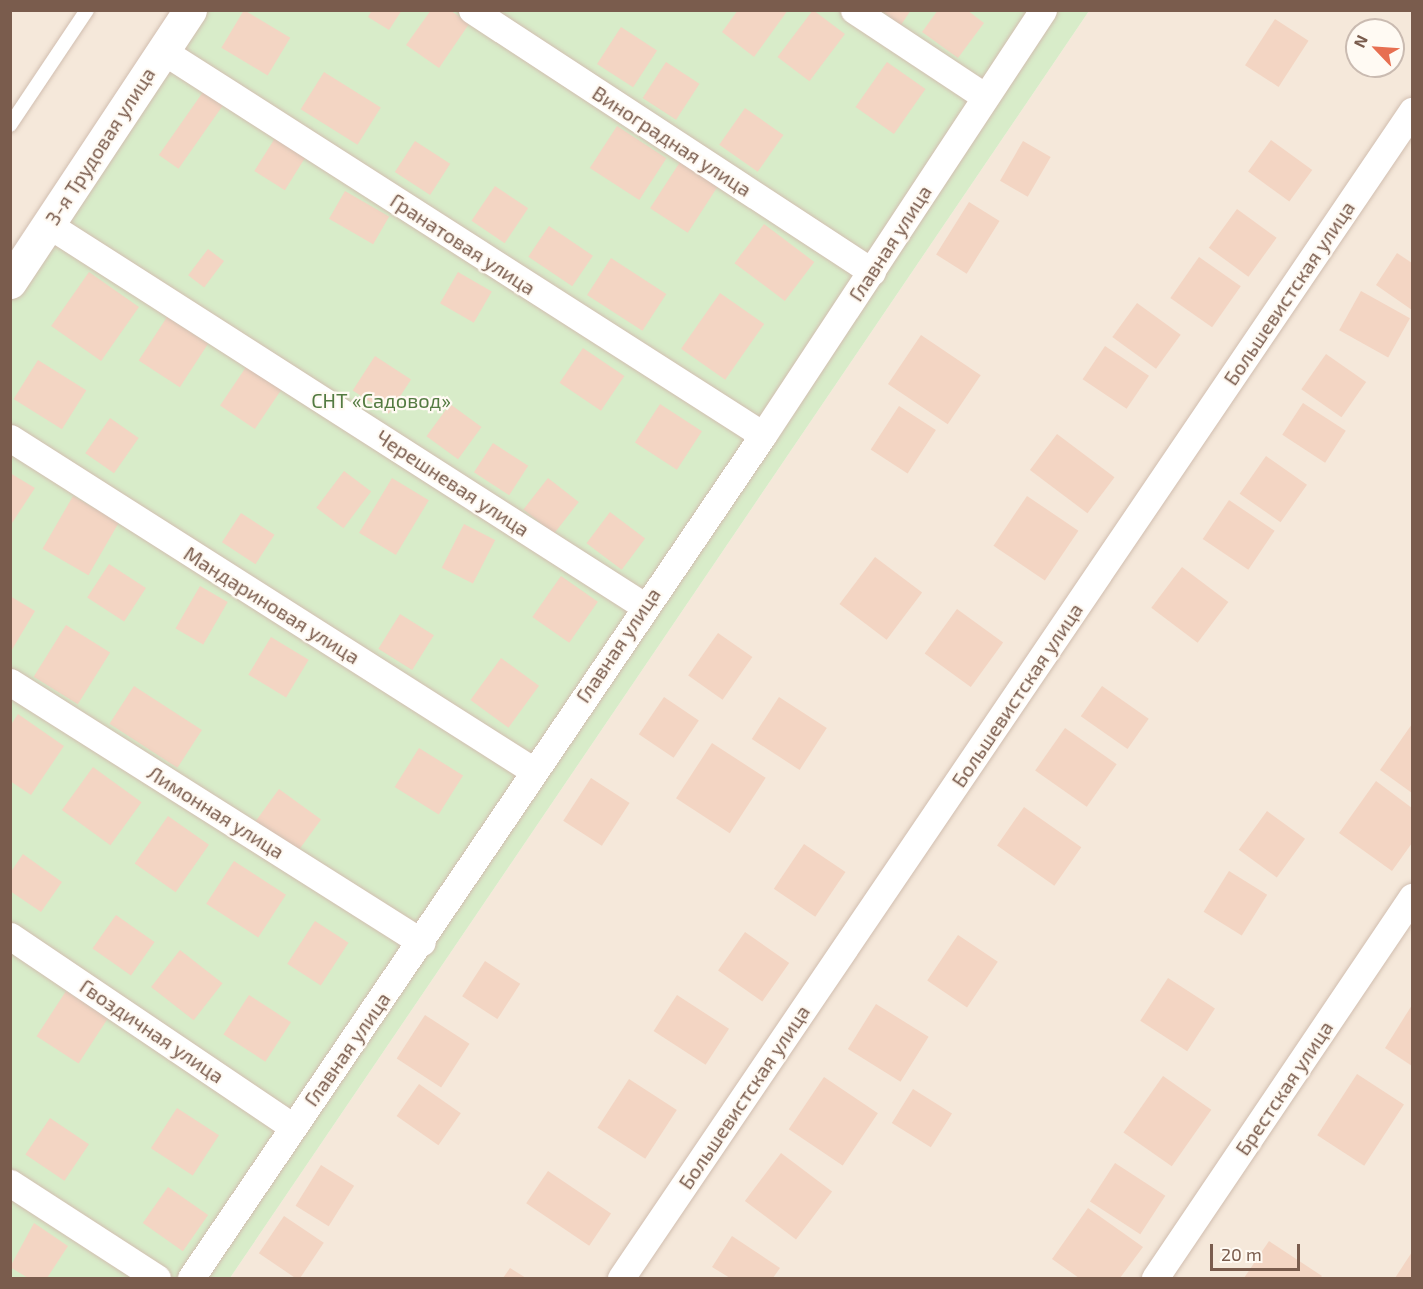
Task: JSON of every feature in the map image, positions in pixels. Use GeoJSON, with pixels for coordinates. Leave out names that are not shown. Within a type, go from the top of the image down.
{"type":"FeatureCollection","features":[{"type":"Feature","properties":{"kind":"street","name":"3-я Трудовая улица"},"geometry":{"type":"LineString","coordinates":[[10,282],[190,10]]}},
{"type":"Feature","properties":{"kind":"street","name":"Виноградная улица"},"geometry":{"type":"LineString","coordinates":[[472,10],[872,272]]}},
{"type":"Feature","properties":{"kind":"street"},"geometry":{"type":"LineString","coordinates":[[854,10],[984,96]]}},
{"type":"Feature","properties":{"kind":"street","name":"Главная улица"},"geometry":{"type":"LineString","coordinates":[[190,1278],[422,942],[644,606],[763,435],[872,272],[984,96],[1043,10]]}},
{"type":"Feature","properties":{"kind":"street","name":"Гранатовая улица"},"geometry":{"type":"LineString","coordinates":[[163,51],[763,435]]}},
{"type":"Feature","properties":{"kind":"street","name":"Большевистская улица"},"geometry":{"type":"LineString","coordinates":[[621,1278],[1413,111]]}},
{"type":"Feature","properties":{"kind":"street","name":"Черешневая улица"},"geometry":{"type":"LineString","coordinates":[[49,225],[644,606]]}},
{"type":"Feature","properties":{"kind":"street","name":"Мандариновая улица"},"geometry":{"type":"LineString","coordinates":[[10,438],[534,771]]}},
{"type":"Feature","properties":{"kind":"street","name":"Лимонная улица"},"geometry":{"type":"LineString","coordinates":[[10,682],[422,942]]}},
{"type":"Feature","properties":{"kind":"street","name":"Брестская улица"},"geometry":{"type":"LineString","coordinates":[[1155,1278],[1413,897]]}},
{"type":"Feature","properties":{"kind":"street","name":"Гвоздичная улица"},"geometry":{"type":"LineString","coordinates":[[10,936],[293,1127]]}},
{"type":"Feature","properties":{"kind":"street"},"geometry":{"type":"LineString","coordinates":[[10,1183],[157,1278]]}},
{"type":"Feature","properties":{"kind":"lane"},"geometry":{"type":"LineString","coordinates":[[10,124],[87,10]]}},
{"type":"Feature","properties":{"kind":"shaded area"},"geometry":{"type":"Polygon","coordinates":[[[11,11],[173,11],[11,250],[11,11]]]}},
{"type":"Feature","properties":{"kind":"shaded area"},"geometry":{"type":"Polygon","coordinates":[[[1089,11],[1412,11],[1412,1278],[230,1278],[1089,11]]]}},
{"type":"Feature","properties":{"kind":"green space","name":"СНТ «Садовод»"},"geometry":{"type":"Polygon","coordinates":[[[201,11],[1089,11],[230,1278],[11,1278],[11,289],[201,11]]]}},
{"type":"Feature","properties":{"kind":"building"},"geometry":{"type":"Polygon","coordinates":[[[244,10],[290,38],[268,76],[221,48],[244,10]]]}},
{"type":"Feature","properties":{"kind":"building"},"geometry":{"type":"Polygon","coordinates":[[[372,10],[402,10],[389,30],[368,17],[372,10]]]}},
{"type":"Feature","properties":{"kind":"building"},"geometry":{"type":"Polygon","coordinates":[[[431,10],[450,10],[469,24],[439,68],[406,45],[431,10]]]}},
{"type":"Feature","properties":{"kind":"building"},"geometry":{"type":"Polygon","coordinates":[[[738,10],[788,10],[754,57],[722,32],[738,10]]]}},
{"type":"Feature","properties":{"kind":"building"},"geometry":{"type":"Polygon","coordinates":[[[813,10],[845,34],[809,81],[777,57],[813,10]]]}},
{"type":"Feature","properties":{"kind":"building"},"geometry":{"type":"Polygon","coordinates":[[[881,10],[911,10],[901,25],[881,10]]]}},
{"type":"Feature","properties":{"kind":"building"},"geometry":{"type":"Polygon","coordinates":[[[938,10],[967,10],[984,23],[958,58],[922,32],[938,10]]]}},
{"type":"Feature","properties":{"kind":"building"},"geometry":{"type":"Polygon","coordinates":[[[1275,19],[1309,41],[1279,87],[1245,65],[1275,19]]]}},
{"type":"Feature","properties":{"kind":"building"},"geometry":{"type":"Polygon","coordinates":[[[621,27],[657,50],[633,87],[597,64],[621,27]]]}},
{"type":"Feature","properties":{"kind":"building"},"geometry":{"type":"Polygon","coordinates":[[[666,62],[700,84],[676,120],[643,98],[666,62]]]}},
{"type":"Feature","properties":{"kind":"building"},"geometry":{"type":"Polygon","coordinates":[[[887,62],[926,89],[894,134],[855,107],[887,62]]]}},
{"type":"Feature","properties":{"kind":"building"},"geometry":{"type":"Polygon","coordinates":[[[324,72],[381,108],[358,145],[301,109],[324,72]]]}},
{"type":"Feature","properties":{"kind":"building"},"geometry":{"type":"Polygon","coordinates":[[[203,92],[223,106],[178,169],[159,155],[203,92]]]}},
{"type":"Feature","properties":{"kind":"building"},"geometry":{"type":"Polygon","coordinates":[[[745,108],[784,135],[758,172],[719,145],[745,108]]]}},
{"type":"Feature","properties":{"kind":"building"},"geometry":{"type":"Polygon","coordinates":[[[617,126],[666,158],[639,200],[590,168],[617,126]]]}},
{"type":"Feature","properties":{"kind":"building"},"geometry":{"type":"Polygon","coordinates":[[[275,138],[306,157],[285,190],[254,171],[275,138]]]}},
{"type":"Feature","properties":{"kind":"building"},"geometry":{"type":"Polygon","coordinates":[[[1271,140],[1312,170],[1289,202],[1248,172],[1271,140]]]}},
{"type":"Feature","properties":{"kind":"building"},"geometry":{"type":"Polygon","coordinates":[[[415,141],[450,164],[430,195],[395,172],[415,141]]]}},
{"type":"Feature","properties":{"kind":"building"},"geometry":{"type":"Polygon","coordinates":[[[1023,141],[1051,157],[1028,197],[1000,181],[1023,141]]]}},
{"type":"Feature","properties":{"kind":"building"},"geometry":{"type":"Polygon","coordinates":[[[680,162],[718,187],[688,233],[650,208],[680,162]]]}},
{"type":"Feature","properties":{"kind":"building"},"geometry":{"type":"Polygon","coordinates":[[[495,186],[528,208],[505,243],[472,221],[495,186]]]}},
{"type":"Feature","properties":{"kind":"building"},"geometry":{"type":"Polygon","coordinates":[[[345,191],[389,217],[373,244],[329,219],[345,191]]]}},
{"type":"Feature","properties":{"kind":"building"},"geometry":{"type":"Polygon","coordinates":[[[969,202],[1000,221],[967,274],[936,255],[969,202]]]}},
{"type":"Feature","properties":{"kind":"building"},"geometry":{"type":"Polygon","coordinates":[[[1237,209],[1277,238],[1248,277],[1209,248],[1237,209]]]}},
{"type":"Feature","properties":{"kind":"building"},"geometry":{"type":"Polygon","coordinates":[[[764,224],[814,262],[785,301],[735,263],[764,224]]]}},
{"type":"Feature","properties":{"kind":"building"},"geometry":{"type":"Polygon","coordinates":[[[549,226],[593,256],[572,286],[528,257],[549,226]]]}},
{"type":"Feature","properties":{"kind":"building"},"geometry":{"type":"Polygon","coordinates":[[[208,249],[224,261],[204,287],[188,275],[208,249]]]}},
{"type":"Feature","properties":{"kind":"building"},"geometry":{"type":"Polygon","coordinates":[[[1397,253],[1412,263],[1412,310],[1376,285],[1397,253]]]}},
{"type":"Feature","properties":{"kind":"building"},"geometry":{"type":"Polygon","coordinates":[[[1199,257],[1241,286],[1212,327],[1170,298],[1199,257]]]}},
{"type":"Feature","properties":{"kind":"building"},"geometry":{"type":"Polygon","coordinates":[[[611,258],[666,294],[642,331],[587,295],[611,258]]]}},
{"type":"Feature","properties":{"kind":"building"},"geometry":{"type":"Polygon","coordinates":[[[89,272],[139,307],[101,361],[51,326],[89,272]]]}},
{"type":"Feature","properties":{"kind":"building"},"geometry":{"type":"Polygon","coordinates":[[[458,272],[492,292],[474,323],[440,303],[458,272]]]}},
{"type":"Feature","properties":{"kind":"building"},"geometry":{"type":"Polygon","coordinates":[[[1361,291],[1410,318],[1388,358],[1339,330],[1361,291]]]}},
{"type":"Feature","properties":{"kind":"building"},"geometry":{"type":"Polygon","coordinates":[[[720,293],[764,324],[725,380],[681,349],[720,293]]]}},
{"type":"Feature","properties":{"kind":"building"},"geometry":{"type":"Polygon","coordinates":[[[1137,303],[1181,335],[1156,369],[1112,337],[1137,303]]]}},
{"type":"Feature","properties":{"kind":"building"},"geometry":{"type":"Polygon","coordinates":[[[167,317],[208,344],[180,387],[139,361],[167,317]]]}},
{"type":"Feature","properties":{"kind":"building"},"geometry":{"type":"Polygon","coordinates":[[[921,335],[981,375],[948,424],[888,384],[921,335]]]}},
{"type":"Feature","properties":{"kind":"building"},"geometry":{"type":"Polygon","coordinates":[[[1105,346],[1149,376],[1127,409],[1083,379],[1105,346]]]}},
{"type":"Feature","properties":{"kind":"building"},"geometry":{"type":"Polygon","coordinates":[[[583,348],[624,376],[601,411],[560,383],[583,348]]]}},
{"type":"Feature","properties":{"kind":"building"},"geometry":{"type":"Polygon","coordinates":[[[1326,354],[1366,382],[1341,417],[1301,389],[1326,354]]]}},
{"type":"Feature","properties":{"kind":"building"},"geometry":{"type":"Polygon","coordinates":[[[375,356],[411,379],[389,414],[353,390],[375,356]]]}},
{"type":"Feature","properties":{"kind":"building"},"geometry":{"type":"Polygon","coordinates":[[[38,360],[86,390],[62,429],[14,399],[38,360]]]}},
{"type":"Feature","properties":{"kind":"building"},"geometry":{"type":"Polygon","coordinates":[[[248,364],[283,387],[255,429],[220,405],[248,364]]]}},
{"type":"Feature","properties":{"kind":"building"},"geometry":{"type":"Polygon","coordinates":[[[1303,403],[1346,431],[1325,463],[1282,435],[1303,403]]]}},
{"type":"Feature","properties":{"kind":"building"},"geometry":{"type":"Polygon","coordinates":[[[450,404],[482,427],[458,459],[426,436],[450,404]]]}},
{"type":"Feature","properties":{"kind":"building"},"geometry":{"type":"Polygon","coordinates":[[[660,404],[702,431],[677,470],[635,443],[660,404]]]}},
{"type":"Feature","properties":{"kind":"building"},"geometry":{"type":"Polygon","coordinates":[[[899,406],[936,430],[908,474],[871,450],[899,406]]]}},
{"type":"Feature","properties":{"kind":"building"},"geometry":{"type":"Polygon","coordinates":[[[110,418],[139,438],[114,473],[85,453],[110,418]]]}},
{"type":"Feature","properties":{"kind":"building"},"geometry":{"type":"Polygon","coordinates":[[[1057,434],[1115,477],[1087,513],[1030,470],[1057,434]]]}},
{"type":"Feature","properties":{"kind":"building"},"geometry":{"type":"Polygon","coordinates":[[[493,443],[528,466],[509,495],[474,472],[493,443]]]}},
{"type":"Feature","properties":{"kind":"building"},"geometry":{"type":"Polygon","coordinates":[[[1266,456],[1307,485],[1281,522],[1240,494],[1266,456]]]}},
{"type":"Feature","properties":{"kind":"building"},"geometry":{"type":"Polygon","coordinates":[[[344,471],[371,491],[343,528],[316,508],[344,471]]]}},
{"type":"Feature","properties":{"kind":"building"},"geometry":{"type":"Polygon","coordinates":[[[10,473],[35,488],[10,526],[10,473]]]}},
{"type":"Feature","properties":{"kind":"building"},"geometry":{"type":"Polygon","coordinates":[[[392,478],[429,500],[396,555],[359,533],[392,478]]]}},
{"type":"Feature","properties":{"kind":"building"},"geometry":{"type":"Polygon","coordinates":[[[548,478],[579,502],[554,534],[523,510],[548,478]]]}},
{"type":"Feature","properties":{"kind":"building"},"geometry":{"type":"Polygon","coordinates":[[[73,496],[119,522],[88,575],[43,549],[73,496]]]}},
{"type":"Feature","properties":{"kind":"building"},"geometry":{"type":"Polygon","coordinates":[[[1027,496],[1078,531],[1045,580],[993,546],[1027,496]]]}},
{"type":"Feature","properties":{"kind":"building"},"geometry":{"type":"Polygon","coordinates":[[[1229,500],[1275,531],[1248,570],[1203,539],[1229,500]]]}},
{"type":"Feature","properties":{"kind":"building"},"geometry":{"type":"Polygon","coordinates":[[[610,512],[645,538],[622,570],[587,543],[610,512]]]}},
{"type":"Feature","properties":{"kind":"building"},"geometry":{"type":"Polygon","coordinates":[[[241,513],[275,535],[255,564],[222,542],[241,513]]]}},
{"type":"Feature","properties":{"kind":"building"},"geometry":{"type":"Polygon","coordinates":[[[464,524],[495,540],[473,584],[442,568],[464,524]]]}},
{"type":"Feature","properties":{"kind":"building"},"geometry":{"type":"Polygon","coordinates":[[[875,557],[922,593],[887,640],[839,604],[875,557]]]}},
{"type":"Feature","properties":{"kind":"building"},"geometry":{"type":"Polygon","coordinates":[[[109,564],[146,588],[124,622],[87,598],[109,564]]]}},
{"type":"Feature","properties":{"kind":"building"},"geometry":{"type":"Polygon","coordinates":[[[1182,567],[1228,602],[1198,643],[1151,608],[1182,567]]]}},
{"type":"Feature","properties":{"kind":"building"},"geometry":{"type":"Polygon","coordinates":[[[561,576],[598,602],[569,643],[532,617],[561,576]]]}},
{"type":"Feature","properties":{"kind":"building"},"geometry":{"type":"Polygon","coordinates":[[[200,586],[228,602],[203,644],[176,628],[200,586]]]}},
{"type":"Feature","properties":{"kind":"building"},"geometry":{"type":"Polygon","coordinates":[[[10,596],[35,611],[10,653],[10,596]]]}},
{"type":"Feature","properties":{"kind":"building"},"geometry":{"type":"Polygon","coordinates":[[[957,609],[1003,643],[971,687],[925,653],[957,609]]]}},
{"type":"Feature","properties":{"kind":"building"},"geometry":{"type":"Polygon","coordinates":[[[400,614],[434,635],[412,670],[378,649],[400,614]]]}},
{"type":"Feature","properties":{"kind":"building"},"geometry":{"type":"Polygon","coordinates":[[[66,625],[110,653],[78,704],[34,677],[66,625]]]}},
{"type":"Feature","properties":{"kind":"building"},"geometry":{"type":"Polygon","coordinates":[[[718,633],[752,657],[723,700],[688,676],[718,633]]]}},
{"type":"Feature","properties":{"kind":"building"},"geometry":{"type":"Polygon","coordinates":[[[271,637],[309,660],[286,697],[248,675],[271,637]]]}},
{"type":"Feature","properties":{"kind":"building"},"geometry":{"type":"Polygon","coordinates":[[[501,658],[539,686],[508,728],[470,700],[501,658]]]}},
{"type":"Feature","properties":{"kind":"building"},"geometry":{"type":"Polygon","coordinates":[[[134,686],[202,730],[177,768],[109,724],[134,686]]]}},
{"type":"Feature","properties":{"kind":"building"},"geometry":{"type":"Polygon","coordinates":[[[1102,686],[1149,719],[1127,749],[1081,716],[1102,686]]]}},
{"type":"Feature","properties":{"kind":"building"},"geometry":{"type":"Polygon","coordinates":[[[664,697],[699,720],[674,758],[639,734],[664,697]]]}},
{"type":"Feature","properties":{"kind":"building"},"geometry":{"type":"Polygon","coordinates":[[[779,697],[827,728],[800,770],[752,739],[779,697]]]}},
{"type":"Feature","properties":{"kind":"building"},"geometry":{"type":"Polygon","coordinates":[[[18,714],[64,746],[31,795],[10,781],[10,726],[18,714]]]}},
{"type":"Feature","properties":{"kind":"building"},"geometry":{"type":"Polygon","coordinates":[[[1412,724],[1412,793],[1380,770],[1412,724]]]}},
{"type":"Feature","properties":{"kind":"building"},"geometry":{"type":"Polygon","coordinates":[[[1065,728],[1117,764],[1087,807],[1035,771],[1065,728]]]}},
{"type":"Feature","properties":{"kind":"building"},"geometry":{"type":"Polygon","coordinates":[[[712,743],[766,778],[730,833],[676,798],[712,743]]]}},
{"type":"Feature","properties":{"kind":"building"},"geometry":{"type":"Polygon","coordinates":[[[419,748],[463,776],[439,815],[395,787],[419,748]]]}},
{"type":"Feature","properties":{"kind":"building"},"geometry":{"type":"Polygon","coordinates":[[[93,767],[142,802],[110,845],[62,810],[93,767]]]}},
{"type":"Feature","properties":{"kind":"building"},"geometry":{"type":"Polygon","coordinates":[[[591,778],[630,803],[602,846],[563,821],[591,778]]]}},
{"type":"Feature","properties":{"kind":"building"},"geometry":{"type":"Polygon","coordinates":[[[1376,781],[1412,808],[1412,843],[1392,871],[1339,833],[1376,781]]]}},
{"type":"Feature","properties":{"kind":"building"},"geometry":{"type":"Polygon","coordinates":[[[279,789],[321,820],[296,854],[254,824],[279,789]]]}},
{"type":"Feature","properties":{"kind":"building"},"geometry":{"type":"Polygon","coordinates":[[[1024,807],[1081,847],[1054,886],[997,846],[1024,807]]]}},
{"type":"Feature","properties":{"kind":"building"},"geometry":{"type":"Polygon","coordinates":[[[1267,811],[1305,839],[1277,877],[1239,850],[1267,811]]]}},
{"type":"Feature","properties":{"kind":"building"},"geometry":{"type":"Polygon","coordinates":[[[168,816],[209,845],[176,892],[135,864],[168,816]]]}},
{"type":"Feature","properties":{"kind":"building"},"geometry":{"type":"Polygon","coordinates":[[[804,844],[845,872],[815,917],[774,889],[804,844]]]}},
{"type":"Feature","properties":{"kind":"building"},"geometry":{"type":"Polygon","coordinates":[[[23,854],[62,882],[41,912],[10,891],[10,873],[23,854]]]}},
{"type":"Feature","properties":{"kind":"building"},"geometry":{"type":"Polygon","coordinates":[[[234,861],[286,895],[258,938],[206,904],[234,861]]]}},
{"type":"Feature","properties":{"kind":"building"},"geometry":{"type":"Polygon","coordinates":[[[1229,871],[1267,895],[1242,936],[1204,912],[1229,871]]]}},
{"type":"Feature","properties":{"kind":"building"},"geometry":{"type":"Polygon","coordinates":[[[116,915],[155,942],[131,976],[92,949],[116,915]]]}},
{"type":"Feature","properties":{"kind":"building"},"geometry":{"type":"Polygon","coordinates":[[[315,921],[349,943],[321,986],[287,964],[315,921]]]}},
{"type":"Feature","properties":{"kind":"building"},"geometry":{"type":"Polygon","coordinates":[[[745,932],[789,963],[762,1001],[718,971],[745,932]]]}},
{"type":"Feature","properties":{"kind":"building"},"geometry":{"type":"Polygon","coordinates":[[[958,935],[998,962],[967,1007],[927,981],[958,935]]]}},
{"type":"Feature","properties":{"kind":"building"},"geometry":{"type":"Polygon","coordinates":[[[180,950],[223,983],[194,1020],[151,987],[180,950]]]}},
{"type":"Feature","properties":{"kind":"building"},"geometry":{"type":"Polygon","coordinates":[[[485,961],[520,984],[497,1019],[462,996],[485,961]]]}},
{"type":"Feature","properties":{"kind":"building"},"geometry":{"type":"Polygon","coordinates":[[[1168,978],[1215,1008],[1187,1051],[1140,1021],[1168,978]]]}},
{"type":"Feature","properties":{"kind":"building"},"geometry":{"type":"Polygon","coordinates":[[[66,991],[108,1018],[79,1064],[37,1036],[66,991]]]}},
{"type":"Feature","properties":{"kind":"building"},"geometry":{"type":"Polygon","coordinates":[[[249,995],[291,1022],[265,1062],[223,1034],[249,995]]]}},
{"type":"Feature","properties":{"kind":"building"},"geometry":{"type":"Polygon","coordinates":[[[677,995],[729,1029],[706,1065],[654,1031],[677,995]]]}},
{"type":"Feature","properties":{"kind":"building"},"geometry":{"type":"Polygon","coordinates":[[[876,1004],[929,1037],[900,1082],[848,1049],[876,1004]]]}},
{"type":"Feature","properties":{"kind":"building"},"geometry":{"type":"Polygon","coordinates":[[[1412,1005],[1412,1066],[1385,1048],[1412,1005]]]}},
{"type":"Feature","properties":{"kind":"building"},"geometry":{"type":"Polygon","coordinates":[[[425,1015],[469,1044],[441,1087],[397,1059],[425,1015]]]}},
{"type":"Feature","properties":{"kind":"building"},"geometry":{"type":"Polygon","coordinates":[[[1357,1074],[1404,1104],[1364,1166],[1317,1135],[1357,1074]]]}},
{"type":"Feature","properties":{"kind":"building"},"geometry":{"type":"Polygon","coordinates":[[[1163,1076],[1211,1110],[1172,1166],[1123,1133],[1163,1076]]]}},
{"type":"Feature","properties":{"kind":"building"},"geometry":{"type":"Polygon","coordinates":[[[824,1077],[878,1113],[843,1166],[789,1129],[824,1077]]]}},
{"type":"Feature","properties":{"kind":"building"},"geometry":{"type":"Polygon","coordinates":[[[629,1079],[677,1110],[645,1159],[597,1128],[629,1079]]]}},
{"type":"Feature","properties":{"kind":"building"},"geometry":{"type":"Polygon","coordinates":[[[419,1084],[461,1113],[438,1145],[397,1116],[419,1084]]]}},
{"type":"Feature","properties":{"kind":"building"},"geometry":{"type":"Polygon","coordinates":[[[913,1089],[952,1113],[931,1147],[892,1123],[913,1089]]]}},
{"type":"Feature","properties":{"kind":"building"},"geometry":{"type":"Polygon","coordinates":[[[177,1108],[219,1135],[193,1175],[151,1148],[177,1108]]]}},
{"type":"Feature","properties":{"kind":"building"},"geometry":{"type":"Polygon","coordinates":[[[50,1118],[89,1144],[64,1181],[25,1154],[50,1118]]]}},
{"type":"Feature","properties":{"kind":"building"},"geometry":{"type":"Polygon","coordinates":[[[781,1153],[832,1192],[796,1239],[745,1201],[781,1153]]]}},
{"type":"Feature","properties":{"kind":"building"},"geometry":{"type":"Polygon","coordinates":[[[1115,1163],[1165,1196],[1140,1234],[1090,1202],[1115,1163]]]}},
{"type":"Feature","properties":{"kind":"building"},"geometry":{"type":"Polygon","coordinates":[[[321,1165],[354,1186],[329,1226],[296,1206],[321,1165]]]}},
{"type":"Feature","properties":{"kind":"building"},"geometry":{"type":"Polygon","coordinates":[[[548,1171],[611,1213],[589,1246],[526,1203],[548,1171]]]}},
{"type":"Feature","properties":{"kind":"building"},"geometry":{"type":"Polygon","coordinates":[[[168,1187],[208,1215],[183,1251],[143,1223],[168,1187]]]}},
{"type":"Feature","properties":{"kind":"building"},"geometry":{"type":"Polygon","coordinates":[[[1088,1208],[1143,1247],[1120,1278],[1079,1278],[1052,1259],[1088,1208]]]}},
{"type":"Feature","properties":{"kind":"building"},"geometry":{"type":"Polygon","coordinates":[[[284,1216],[324,1243],[300,1278],[295,1278],[259,1253],[284,1216]]]}},
{"type":"Feature","properties":{"kind":"building"},"geometry":{"type":"Polygon","coordinates":[[[34,1223],[68,1246],[47,1278],[28,1278],[10,1267],[34,1223]]]}},
{"type":"Feature","properties":{"kind":"building"},"geometry":{"type":"Polygon","coordinates":[[[732,1236],[780,1268],[773,1278],[730,1278],[712,1267],[732,1236]]]}},
{"type":"Feature","properties":{"kind":"building"},"geometry":{"type":"Polygon","coordinates":[[[1269,1241],[1322,1276],[1320,1278],[1244,1278],[1269,1241]]]}},
{"type":"Feature","properties":{"kind":"building"},"geometry":{"type":"Polygon","coordinates":[[[1412,1252],[1412,1278],[1395,1278],[1412,1252]]]}},
{"type":"Feature","properties":{"kind":"building"},"geometry":{"type":"Polygon","coordinates":[[[510,1268],[526,1278],[503,1278],[510,1268]]]}}]}
